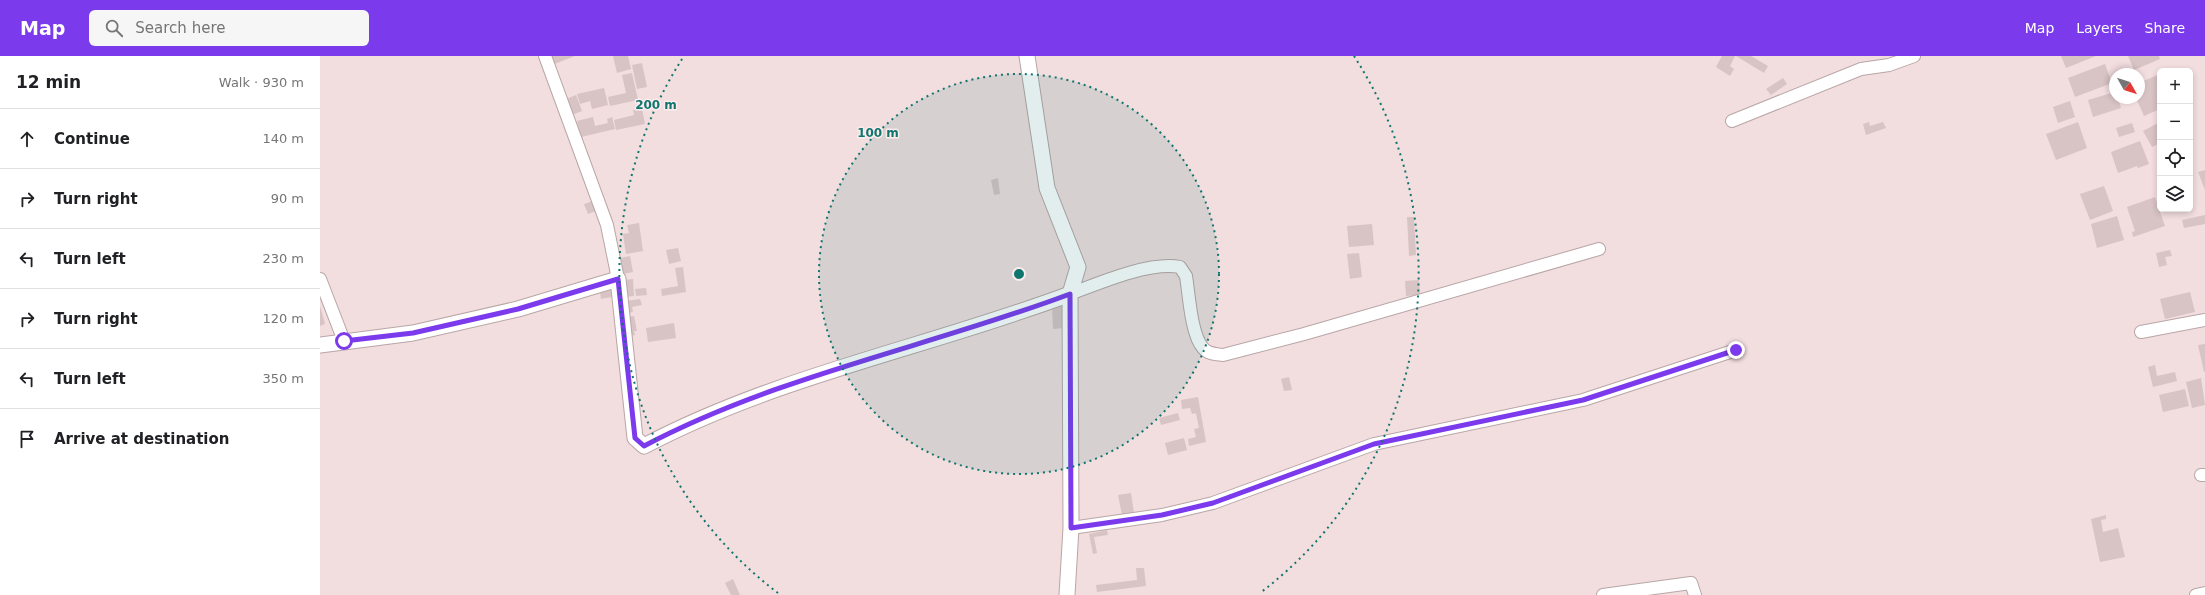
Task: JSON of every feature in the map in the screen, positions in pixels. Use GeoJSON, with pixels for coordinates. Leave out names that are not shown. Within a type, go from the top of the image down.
{"type":"FeatureCollection","features":[{"type":"Feature","properties":{"kind":"street"},"geometry":{"type":"LineString","coordinates":[[545,56],[607,225],[618,279],[635,438],[644,446],[676,429],[768,390],[1070,294],[1121,274],[1171,265],[1180,267],[1186,276],[1196,338],[1203,348],[1209,353],[1223,355],[1304,334],[1599,249]]}},
{"type":"Feature","properties":{"kind":"street"},"geometry":{"type":"LineString","coordinates":[[1027,56],[1047,188],[1078,267],[1070,294],[1071,528],[1067,595]]}},
{"type":"Feature","properties":{"kind":"street"},"geometry":{"type":"LineString","coordinates":[[1732,121],[1861,69],[1889,65],[1914,56]]}},
{"type":"Feature","properties":{"kind":"street"},"geometry":{"type":"LineString","coordinates":[[320,279],[344,341]]}},
{"type":"Feature","properties":{"kind":"street"},"geometry":{"type":"LineString","coordinates":[[320,345],[413,333],[518,309],[618,279]]}},
{"type":"Feature","properties":{"kind":"street"},"geometry":{"type":"LineString","coordinates":[[2141,332],[2205,320]]}},
{"type":"Feature","properties":{"kind":"street"},"geometry":{"type":"LineString","coordinates":[[1071,528],[1162,515],[1213,503],[1374,444],[1583,400],[1736,350]]}},
{"type":"Feature","properties":{"kind":"street"},"geometry":{"type":"LineString","coordinates":[[1603,595],[1690,583],[1695,595]]}},
{"type":"Feature","properties":{"kind":"street"},"geometry":{"type":"LineString","coordinates":[[2196,595],[2205,593]]}},
{"type":"Feature","properties":{"kind":"building"},"geometry":{"type":"Polygon","coordinates":[[[549,56],[575,56],[552,65],[549,56]]]}},
{"type":"Feature","properties":{"kind":"building"},"geometry":{"type":"Polygon","coordinates":[[[613,56],[628,56],[631,69],[617,73],[613,56]]]}},
{"type":"Feature","properties":{"kind":"building"},"geometry":{"type":"Polygon","coordinates":[[[1722,56],[1735,56],[1730,66],[1734,69],[1730,76],[1716,67],[1722,56]]]}},
{"type":"Feature","properties":{"kind":"building"},"geometry":{"type":"Polygon","coordinates":[[[1736,56],[1751,56],[1768,66],[1764,73],[1736,56]]]}},
{"type":"Feature","properties":{"kind":"building"},"geometry":{"type":"Polygon","coordinates":[[[2061,56],[2096,56],[2066,68],[2061,56]]]}},
{"type":"Feature","properties":{"kind":"building"},"geometry":{"type":"Polygon","coordinates":[[[2128,56],[2159,56],[2160,59],[2139,68],[2133,68],[2128,56]]]}},
{"type":"Feature","properties":{"kind":"building"},"geometry":{"type":"Polygon","coordinates":[[[642,63],[647,87],[637,89],[632,65],[642,63]]]}},
{"type":"Feature","properties":{"kind":"building"},"geometry":{"type":"Polygon","coordinates":[[[2105,64],[2109,75],[2109,84],[2075,97],[2068,78],[2105,64]]]}},
{"type":"Feature","properties":{"kind":"building"},"geometry":{"type":"Polygon","coordinates":[[[632,73],[638,100],[610,106],[608,97],[626,93],[622,75],[632,73]]]}},
{"type":"Feature","properties":{"kind":"building"},"geometry":{"type":"Polygon","coordinates":[[[2157,75],[2157,110],[2144,116],[2139,104],[2145,104],[2145,80],[2157,75]]]}},
{"type":"Feature","properties":{"kind":"building"},"geometry":{"type":"Polygon","coordinates":[[[1783,78],[1787,84],[1771,95],[1766,89],[1783,78]]]}},
{"type":"Feature","properties":{"kind":"building"},"geometry":{"type":"Polygon","coordinates":[[[604,88],[608,105],[592,109],[590,101],[580,104],[577,94],[604,88]]]}},
{"type":"Feature","properties":{"kind":"building"},"geometry":{"type":"Polygon","coordinates":[[[2109,94],[2109,104],[2120,104],[2121,108],[2093,117],[2088,100],[2109,94]]]}},
{"type":"Feature","properties":{"kind":"building"},"geometry":{"type":"Polygon","coordinates":[[[576,95],[582,111],[572,115],[566,99],[576,95]]]}},
{"type":"Feature","properties":{"kind":"building"},"geometry":{"type":"Polygon","coordinates":[[[2070,101],[2075,117],[2058,123],[2053,107],[2070,101]]]}},
{"type":"Feature","properties":{"kind":"building"},"geometry":{"type":"Polygon","coordinates":[[[642,109],[645,124],[616,130],[614,120],[634,115],[633,110],[642,109]]]}},
{"type":"Feature","properties":{"kind":"building"},"geometry":{"type":"Polygon","coordinates":[[[593,117],[595,126],[608,123],[607,119],[612,117],[615,129],[581,137],[577,121],[593,117]]]}},
{"type":"Feature","properties":{"kind":"building"},"geometry":{"type":"Polygon","coordinates":[[[1869,122],[1870,126],[1883,122],[1886,128],[1866,135],[1863,124],[1869,122]]]}},
{"type":"Feature","properties":{"kind":"building"},"geometry":{"type":"Polygon","coordinates":[[[2078,122],[2087,148],[2056,160],[2046,134],[2078,122]]]}},
{"type":"Feature","properties":{"kind":"building"},"geometry":{"type":"Polygon","coordinates":[[[2132,123],[2135,132],[2119,137],[2116,128],[2132,123]]]}},
{"type":"Feature","properties":{"kind":"building"},"geometry":{"type":"Polygon","coordinates":[[[2157,124],[2157,144],[2152,147],[2143,131],[2157,124]]]}},
{"type":"Feature","properties":{"kind":"building"},"geometry":{"type":"Polygon","coordinates":[[[2140,141],[2149,164],[2138,168],[2137,166],[2118,173],[2111,152],[2140,141]]]}},
{"type":"Feature","properties":{"kind":"building"},"geometry":{"type":"Polygon","coordinates":[[[2205,170],[2205,190],[2198,172],[2205,170]]]}},
{"type":"Feature","properties":{"kind":"building"},"geometry":{"type":"Polygon","coordinates":[[[998,178],[1000,194],[994,195],[991,180],[998,178]]]}},
{"type":"Feature","properties":{"kind":"building"},"geometry":{"type":"Polygon","coordinates":[[[2104,186],[2113,211],[2090,220],[2080,194],[2104,186]]]}},
{"type":"Feature","properties":{"kind":"building"},"geometry":{"type":"Polygon","coordinates":[[[2155,197],[2157,203],[2157,212],[2160,212],[2165,226],[2133,237],[2132,232],[2135,231],[2127,207],[2155,197]]]}},
{"type":"Feature","properties":{"kind":"building"},"geometry":{"type":"Polygon","coordinates":[[[593,201],[596,211],[588,214],[584,204],[593,201]]]}},
{"type":"Feature","properties":{"kind":"building"},"geometry":{"type":"Polygon","coordinates":[[[2205,215],[2205,224],[2184,228],[2182,220],[2205,215]]]}},
{"type":"Feature","properties":{"kind":"building"},"geometry":{"type":"Polygon","coordinates":[[[2117,216],[2124,240],[2097,248],[2091,224],[2117,216]]]}},
{"type":"Feature","properties":{"kind":"building"},"geometry":{"type":"Polygon","coordinates":[[[1407,217],[1414,217],[1416,255],[1409,256],[1407,217]]]}},
{"type":"Feature","properties":{"kind":"building"},"geometry":{"type":"Polygon","coordinates":[[[639,223],[643,251],[626,254],[623,234],[629,233],[627,225],[639,223]]]}},
{"type":"Feature","properties":{"kind":"building"},"geometry":{"type":"Polygon","coordinates":[[[1372,224],[1374,245],[1349,247],[1347,226],[1372,224]]]}},
{"type":"Feature","properties":{"kind":"building"},"geometry":{"type":"Polygon","coordinates":[[[678,248],[681,261],[669,264],[666,250],[678,248]]]}},
{"type":"Feature","properties":{"kind":"building"},"geometry":{"type":"Polygon","coordinates":[[[2170,250],[2172,256],[2165,257],[2167,265],[2159,267],[2156,253],[2170,250]]]}},
{"type":"Feature","properties":{"kind":"building"},"geometry":{"type":"Polygon","coordinates":[[[1359,253],[1362,277],[1350,279],[1347,254],[1359,253]]]}},
{"type":"Feature","properties":{"kind":"building"},"geometry":{"type":"Polygon","coordinates":[[[630,256],[633,272],[623,274],[620,258],[630,256]]]}},
{"type":"Feature","properties":{"kind":"building"},"geometry":{"type":"Polygon","coordinates":[[[683,267],[686,292],[662,296],[661,289],[678,286],[675,268],[683,267]]]}},
{"type":"Feature","properties":{"kind":"building"},"geometry":{"type":"Polygon","coordinates":[[[633,279],[634,296],[625,297],[624,280],[633,279]]]}},
{"type":"Feature","properties":{"kind":"building"},"geometry":{"type":"Polygon","coordinates":[[[1419,280],[1420,295],[1406,296],[1405,281],[1419,280]]]}},
{"type":"Feature","properties":{"kind":"building"},"geometry":{"type":"Polygon","coordinates":[[[646,288],[647,295],[636,296],[635,289],[646,288]]]}},
{"type":"Feature","properties":{"kind":"building"},"geometry":{"type":"Polygon","coordinates":[[[611,290],[612,297],[601,299],[600,292],[611,290]]]}},
{"type":"Feature","properties":{"kind":"building"},"geometry":{"type":"Polygon","coordinates":[[[2190,292],[2195,312],[2165,319],[2160,299],[2190,292]]]}},
{"type":"Feature","properties":{"kind":"building"},"geometry":{"type":"Polygon","coordinates":[[[640,299],[642,305],[632,307],[633,312],[628,313],[626,301],[640,299]]]}},
{"type":"Feature","properties":{"kind":"building"},"geometry":{"type":"Polygon","coordinates":[[[1052,305],[1063,305],[1065,328],[1053,329],[1052,305]]]}},
{"type":"Feature","properties":{"kind":"building"},"geometry":{"type":"Polygon","coordinates":[[[320,306],[325,324],[320,326],[320,306]]]}},
{"type":"Feature","properties":{"kind":"building"},"geometry":{"type":"Polygon","coordinates":[[[634,316],[637,331],[634,331],[635,335],[630,336],[627,317],[634,316]]]}},
{"type":"Feature","properties":{"kind":"building"},"geometry":{"type":"Polygon","coordinates":[[[674,323],[676,338],[648,342],[646,328],[674,323]]]}},
{"type":"Feature","properties":{"kind":"building"},"geometry":{"type":"Polygon","coordinates":[[[2205,344],[2205,372],[2204,372],[2198,345],[2205,344]]]}},
{"type":"Feature","properties":{"kind":"building"},"geometry":{"type":"Polygon","coordinates":[[[2155,365],[2157,376],[2175,372],[2177,381],[2153,387],[2148,367],[2155,365]]]}},
{"type":"Feature","properties":{"kind":"building"},"geometry":{"type":"Polygon","coordinates":[[[1289,377],[1292,390],[1284,391],[1281,379],[1289,377]]]}},
{"type":"Feature","properties":{"kind":"building"},"geometry":{"type":"Polygon","coordinates":[[[2201,378],[2205,405],[2192,408],[2186,382],[2201,378]]]}},
{"type":"Feature","properties":{"kind":"building"},"geometry":{"type":"Polygon","coordinates":[[[2185,389],[2189,406],[2163,412],[2159,395],[2185,389]]]}},
{"type":"Feature","properties":{"kind":"building"},"geometry":{"type":"Polygon","coordinates":[[[1198,397],[1206,442],[1189,446],[1188,439],[1196,437],[1194,429],[1199,428],[1196,413],[1192,414],[1190,408],[1182,409],[1181,400],[1198,397]]]}},
{"type":"Feature","properties":{"kind":"building"},"geometry":{"type":"Polygon","coordinates":[[[1178,413],[1180,420],[1161,425],[1159,418],[1178,413]]]}},
{"type":"Feature","properties":{"kind":"building"},"geometry":{"type":"Polygon","coordinates":[[[1184,438],[1187,450],[1168,455],[1165,443],[1184,438]]]}},
{"type":"Feature","properties":{"kind":"building"},"geometry":{"type":"Polygon","coordinates":[[[1131,493],[1134,513],[1122,515],[1118,495],[1131,493]]]}},
{"type":"Feature","properties":{"kind":"building"},"geometry":{"type":"Polygon","coordinates":[[[2106,515],[2106,519],[2101,520],[2103,532],[2118,528],[2125,557],[2100,562],[2091,519],[2106,515]]]}},
{"type":"Feature","properties":{"kind":"building"},"geometry":{"type":"Polygon","coordinates":[[[1107,530],[1108,535],[1094,537],[1097,553],[1093,554],[1089,534],[1107,530]]]}},
{"type":"Feature","properties":{"kind":"building"},"geometry":{"type":"Polygon","coordinates":[[[1136,568],[1144,568],[1146,586],[1097,592],[1096,585],[1137,580],[1136,568]]]}},
{"type":"Feature","properties":{"kind":"building"},"geometry":{"type":"Polygon","coordinates":[[[733,579],[740,595],[731,595],[725,583],[733,579]]]}},
{"type":"Feature","properties":{"kind":"route"},"geometry":{"type":"LineString","coordinates":[[344,341],[413,333],[518,309],[618,279],[635,438],[644,446],[676,429],[768,390],[1052,301],[1070,294],[1071,528],[1162,515],[1213,503],[1374,444],[1583,400],[1736,350]]}}]}
